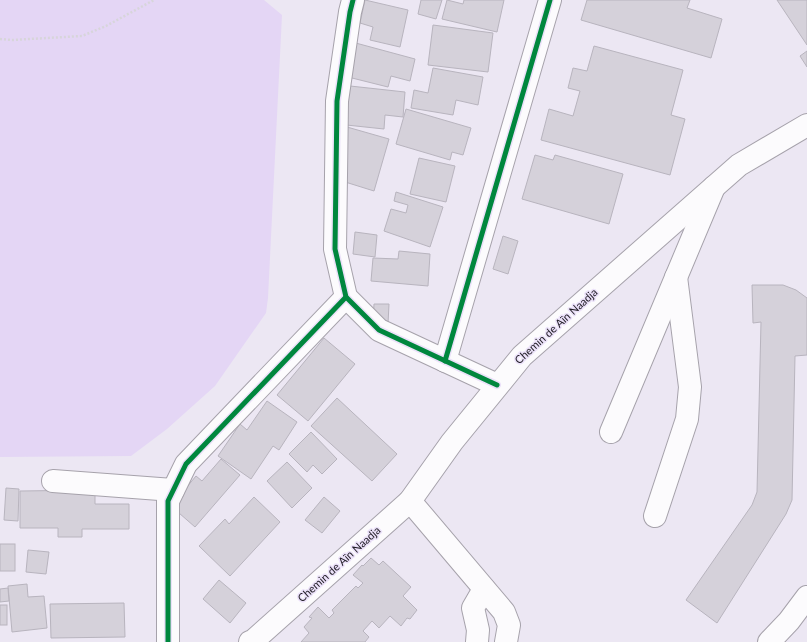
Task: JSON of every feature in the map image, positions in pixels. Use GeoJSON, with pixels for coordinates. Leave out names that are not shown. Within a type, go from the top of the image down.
{"type":"FeatureCollection","features":[{"type":"Feature","properties":{"kind":"street"},"geometry":{"type":"LineString","coordinates":[[445,361],[550,0]]}},
{"type":"Feature","properties":{"kind":"street"},"geometry":{"type":"LineString","coordinates":[[346,4],[337,101],[335,249],[346,297],[379,330],[497,385]]}},
{"type":"Feature","properties":{"kind":"street","name":"Chemin de Aïn Naadja"},"geometry":{"type":"LineString","coordinates":[[252,642],[410,501],[452,442],[522,356],[739,164],[807,125]]}},
{"type":"Feature","properties":{"kind":"street"},"geometry":{"type":"LineString","coordinates":[[611,432],[714,187]]}},
{"type":"Feature","properties":{"kind":"street"},"geometry":{"type":"LineString","coordinates":[[655,516],[687,419],[690,387],[676,277]]}},
{"type":"Feature","properties":{"kind":"street"},"geometry":{"type":"LineString","coordinates":[[168,642],[168,500],[186,464],[346,297]]}},
{"type":"Feature","properties":{"kind":"street"},"geometry":{"type":"LineString","coordinates":[[53,481],[173,490]]}},
{"type":"Feature","properties":{"kind":"street"},"geometry":{"type":"LineString","coordinates":[[410,501],[504,612],[508,625],[506,642]]}},
{"type":"Feature","properties":{"kind":"street"},"geometry":{"type":"LineString","coordinates":[[477,642],[478,630],[473,608],[484,589]]}},
{"type":"Feature","properties":{"kind":"street"},"geometry":{"type":"LineString","coordinates":[[769,642],[789,621],[807,597]]}},
{"type":"Feature","properties":{"kind":"path"},"geometry":{"type":"LineString","coordinates":[[0,39],[12,40],[82,36],[106,26],[154,0]]}},
{"type":"Feature","properties":{"kind":"shaded area"},"geometry":{"type":"Polygon","coordinates":[[[0,0],[264,0],[282,15],[266,313],[215,386],[167,429],[131,456],[0,457],[0,0]]]}},
{"type":"Feature","properties":{"kind":"building"},"geometry":{"type":"Polygon","coordinates":[[[365,0],[408,10],[400,47],[370,40],[373,27],[360,23],[365,0]]]}},
{"type":"Feature","properties":{"kind":"building"},"geometry":{"type":"Polygon","coordinates":[[[421,0],[442,0],[436,19],[418,14],[421,0]]]}},
{"type":"Feature","properties":{"kind":"building"},"geometry":{"type":"Polygon","coordinates":[[[447,0],[463,4],[464,0],[504,0],[497,32],[442,19],[447,0]]]}},
{"type":"Feature","properties":{"kind":"building"},"geometry":{"type":"Polygon","coordinates":[[[587,0],[690,0],[687,8],[722,19],[711,58],[581,20],[587,0]]]}},
{"type":"Feature","properties":{"kind":"building"},"geometry":{"type":"Polygon","coordinates":[[[777,0],[807,0],[807,45],[777,0]]]}},
{"type":"Feature","properties":{"kind":"building"},"geometry":{"type":"Polygon","coordinates":[[[433,25],[493,33],[488,72],[428,65],[433,25]]]}},
{"type":"Feature","properties":{"kind":"building"},"geometry":{"type":"Polygon","coordinates":[[[352,42],[415,59],[410,81],[391,76],[388,87],[344,76],[352,42]]]}},
{"type":"Feature","properties":{"kind":"building"},"geometry":{"type":"Polygon","coordinates":[[[594,46],[683,70],[671,115],[685,119],[670,175],[541,140],[549,109],[573,116],[580,91],[568,88],[573,68],[587,71],[594,46]]]}},
{"type":"Feature","properties":{"kind":"building"},"geometry":{"type":"Polygon","coordinates":[[[807,51],[807,67],[800,56],[807,51]]]}},
{"type":"Feature","properties":{"kind":"building"},"geometry":{"type":"Polygon","coordinates":[[[433,68],[483,77],[478,105],[456,100],[453,115],[411,108],[414,90],[428,93],[433,68]]]}},
{"type":"Feature","properties":{"kind":"building"},"geometry":{"type":"Polygon","coordinates":[[[341,85],[405,92],[403,117],[385,115],[384,129],[337,124],[341,85]]]}},
{"type":"Feature","properties":{"kind":"building"},"geometry":{"type":"Polygon","coordinates":[[[406,109],[471,128],[463,155],[452,152],[450,160],[396,144],[406,109]]]}},
{"type":"Feature","properties":{"kind":"building"},"geometry":{"type":"Polygon","coordinates":[[[340,125],[389,139],[374,191],[326,176],[340,125]]]}},
{"type":"Feature","properties":{"kind":"building"},"geometry":{"type":"Polygon","coordinates":[[[535,155],[553,160],[555,155],[623,174],[609,224],[522,199],[535,155]]]}},
{"type":"Feature","properties":{"kind":"building"},"geometry":{"type":"Polygon","coordinates":[[[419,158],[455,166],[446,202],[410,194],[419,158]]]}},
{"type":"Feature","properties":{"kind":"building"},"geometry":{"type":"Polygon","coordinates":[[[396,192],[443,207],[430,247],[384,231],[391,209],[406,213],[408,205],[394,201],[396,192]]]}},
{"type":"Feature","properties":{"kind":"building"},"geometry":{"type":"Polygon","coordinates":[[[355,232],[377,235],[375,257],[353,254],[355,232]]]}},
{"type":"Feature","properties":{"kind":"building"},"geometry":{"type":"Polygon","coordinates":[[[503,236],[518,241],[508,274],[493,269],[503,236]]]}},
{"type":"Feature","properties":{"kind":"building"},"geometry":{"type":"Polygon","coordinates":[[[399,251],[430,254],[428,286],[371,281],[373,258],[398,259],[399,251]]]}},
{"type":"Feature","properties":{"kind":"building"},"geometry":{"type":"Polygon","coordinates":[[[752,285],[783,285],[796,290],[807,298],[807,355],[795,356],[792,500],[786,514],[717,623],[686,600],[752,505],[757,492],[761,322],[753,323],[752,285]]]}},
{"type":"Feature","properties":{"kind":"building"},"geometry":{"type":"Polygon","coordinates":[[[374,304],[389,304],[388,324],[373,323],[374,304]]]}},
{"type":"Feature","properties":{"kind":"building"},"geometry":{"type":"Polygon","coordinates":[[[324,338],[355,364],[308,421],[277,395],[324,338]]]}},
{"type":"Feature","properties":{"kind":"building"},"geometry":{"type":"Polygon","coordinates":[[[337,398],[397,454],[372,481],[311,426],[337,398]]]}},
{"type":"Feature","properties":{"kind":"building"},"geometry":{"type":"Polygon","coordinates":[[[267,401],[297,422],[279,450],[273,446],[251,479],[218,456],[240,424],[247,430],[267,401]]]}},
{"type":"Feature","properties":{"kind":"building"},"geometry":{"type":"Polygon","coordinates":[[[311,432],[337,459],[322,474],[313,465],[307,472],[289,454],[311,432]]]}},
{"type":"Feature","properties":{"kind":"building"},"geometry":{"type":"Polygon","coordinates":[[[221,459],[240,475],[195,527],[171,506],[196,476],[202,481],[221,459]]]}},
{"type":"Feature","properties":{"kind":"building"},"geometry":{"type":"Polygon","coordinates":[[[287,462],[312,488],[292,508],[267,481],[287,462]]]}},
{"type":"Feature","properties":{"kind":"building"},"geometry":{"type":"Polygon","coordinates":[[[6,488],[19,489],[18,521],[4,520],[6,488]]]}},
{"type":"Feature","properties":{"kind":"building"},"geometry":{"type":"Polygon","coordinates":[[[95,490],[95,504],[129,504],[129,529],[82,529],[82,537],[58,537],[58,528],[20,528],[20,491],[95,490]]]}},
{"type":"Feature","properties":{"kind":"building"},"geometry":{"type":"Polygon","coordinates":[[[254,497],[280,522],[230,576],[199,546],[225,519],[229,524],[254,497]]]}},
{"type":"Feature","properties":{"kind":"building"},"geometry":{"type":"Polygon","coordinates":[[[324,497],[340,511],[322,533],[305,520],[324,497]]]}},
{"type":"Feature","properties":{"kind":"building"},"geometry":{"type":"Polygon","coordinates":[[[0,544],[15,544],[15,571],[0,571],[0,544]]]}},
{"type":"Feature","properties":{"kind":"building"},"geometry":{"type":"Polygon","coordinates":[[[28,550],[49,552],[46,574],[26,572],[28,550]]]}},
{"type":"Feature","properties":{"kind":"building"},"geometry":{"type":"Polygon","coordinates":[[[371,558],[379,565],[383,561],[411,587],[403,596],[417,610],[410,619],[407,618],[401,626],[390,616],[379,628],[372,621],[363,631],[369,637],[365,642],[301,642],[309,633],[304,627],[312,618],[309,617],[318,607],[329,618],[334,613],[332,610],[356,586],[358,588],[363,583],[353,575],[371,558]]]}},
{"type":"Feature","properties":{"kind":"building"},"geometry":{"type":"Polygon","coordinates":[[[219,580],[246,603],[230,623],[203,599],[219,580]]]}},
{"type":"Feature","properties":{"kind":"building"},"geometry":{"type":"Polygon","coordinates":[[[27,584],[28,597],[44,596],[47,628],[12,632],[8,586],[27,584]]]}},
{"type":"Feature","properties":{"kind":"building"},"geometry":{"type":"Polygon","coordinates":[[[8,588],[9,601],[0,602],[0,589],[8,588]]]}},
{"type":"Feature","properties":{"kind":"building"},"geometry":{"type":"Polygon","coordinates":[[[124,603],[125,637],[51,638],[50,604],[124,603]]]}},
{"type":"Feature","properties":{"kind":"building"},"geometry":{"type":"Polygon","coordinates":[[[0,605],[7,605],[7,625],[0,625],[0,605]]]}},
{"type":"Feature","properties":{"kind":"cycle path"},"geometry":{"type":"LineString","coordinates":[[353,0],[337,101],[335,249],[346,297],[379,330],[497,385]]}},
{"type":"Feature","properties":{"kind":"cycle path"},"geometry":{"type":"LineString","coordinates":[[445,361],[550,0]]}},
{"type":"Feature","properties":{"kind":"cycle path"},"geometry":{"type":"LineString","coordinates":[[168,642],[168,501],[186,464],[346,297]]}}]}
